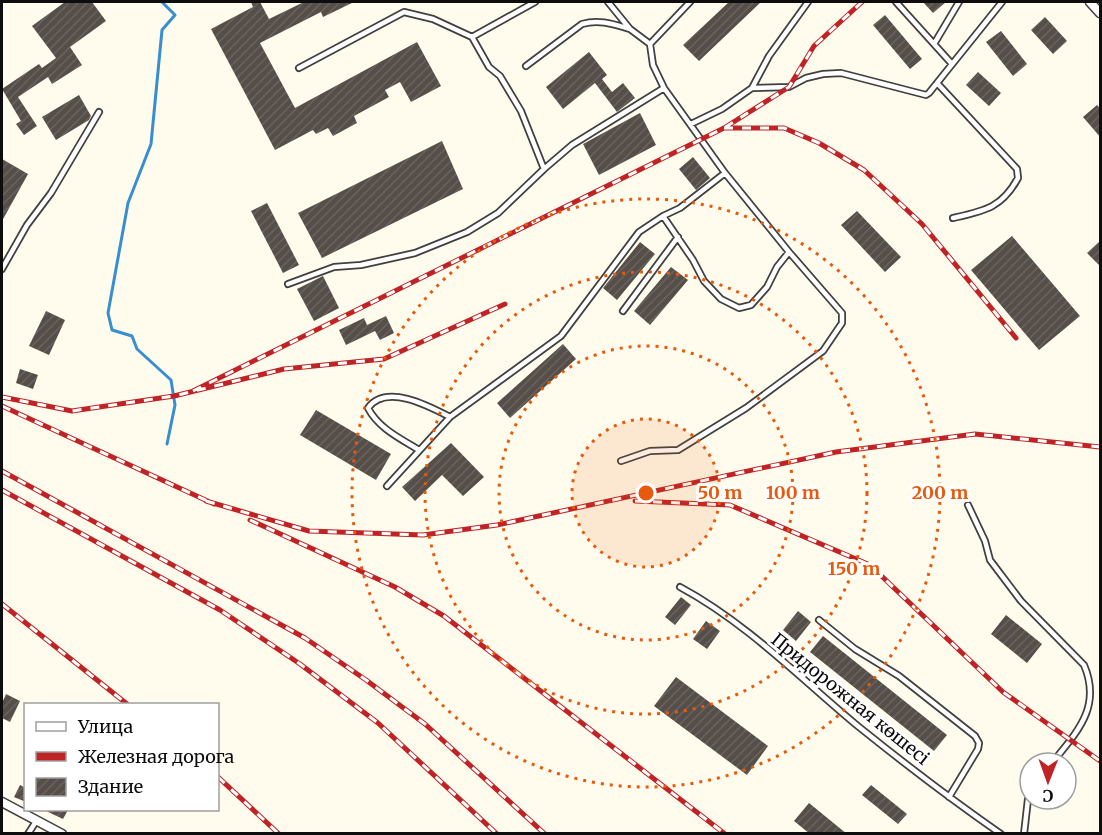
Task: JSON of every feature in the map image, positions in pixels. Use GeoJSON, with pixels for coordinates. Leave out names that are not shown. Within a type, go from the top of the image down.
{"type":"FeatureCollection","features":[{"type":"Feature","properties":{"kind":"street"},"geometry":{"type":"LineString","coordinates":[[1090,2],[1101,13]]}},
{"type":"Feature","properties":{"kind":"street"},"geometry":{"type":"LineString","coordinates":[[2,802],[62,834]]}},
{"type":"Feature","properties":{"kind":"lane"},"geometry":{"type":"LineString","coordinates":[[472,37],[535,2]]}},
{"type":"Feature","properties":{"kind":"lane"},"geometry":{"type":"LineString","coordinates":[[608,2],[630,28],[650,44],[652,65],[664,88],[725,172],[789,252],[842,313],[842,323],[823,351],[746,408],[678,450],[650,451],[621,461]]}},
{"type":"Feature","properties":{"kind":"lane"},"geometry":{"type":"LineString","coordinates":[[650,44],[690,2]]}},
{"type":"Feature","properties":{"kind":"lane"},"geometry":{"type":"LineString","coordinates":[[691,124],[723,109],[752,88],[769,56],[808,2]]}},
{"type":"Feature","properties":{"kind":"lane"},"geometry":{"type":"LineString","coordinates":[[896,2],[952,64]]}},
{"type":"Feature","properties":{"kind":"lane"},"geometry":{"type":"LineString","coordinates":[[934,44],[959,2]]}},
{"type":"Feature","properties":{"kind":"lane"},"geometry":{"type":"LineString","coordinates":[[752,88],[789,87],[806,78],[841,73],[920,94],[930,93],[1002,2]]}},
{"type":"Feature","properties":{"kind":"lane"},"geometry":{"type":"LineString","coordinates":[[299,68],[404,12],[434,19],[472,37],[489,66],[501,76],[521,111],[544,169]]}},
{"type":"Feature","properties":{"kind":"lane"},"geometry":{"type":"LineString","coordinates":[[526,66],[582,24],[592,21],[608,22],[630,28]]}},
{"type":"Feature","properties":{"kind":"lane"},"geometry":{"type":"LineString","coordinates":[[937,83],[1017,169],[1018,178],[1000,202],[984,211],[953,218]]}},
{"type":"Feature","properties":{"kind":"lane"},"geometry":{"type":"LineString","coordinates":[[288,284],[334,267],[361,265],[415,254],[467,232],[498,213],[572,145],[664,88]]}},
{"type":"Feature","properties":{"kind":"lane"},"geometry":{"type":"LineString","coordinates":[[2,269],[27,225],[51,193],[99,112]]}},
{"type":"Feature","properties":{"kind":"lane"},"geometry":{"type":"LineString","coordinates":[[387,486],[450,417],[561,336],[639,232],[680,208],[725,172]]}},
{"type":"Feature","properties":{"kind":"lane"},"geometry":{"type":"LineString","coordinates":[[663,216],[693,260],[704,281],[721,299],[738,308],[751,305],[767,287],[777,267],[789,252]]}},
{"type":"Feature","properties":{"kind":"lane"},"geometry":{"type":"LineString","coordinates":[[623,311],[678,237]]}},
{"type":"Feature","properties":{"kind":"lane"},"geometry":{"type":"LineString","coordinates":[[419,450],[387,430],[372,417],[368,408],[373,402],[379,399],[403,398],[422,402],[450,417]]}},
{"type":"Feature","properties":{"kind":"lane"},"geometry":{"type":"LineString","coordinates":[[968,505],[985,541],[990,560],[1021,601],[1092,676],[1096,691],[1095,703],[1077,736],[1063,751]]}},
{"type":"Feature","properties":{"kind":"lane","name":"Придорожная көшесі"},"geometry":{"type":"LineString","coordinates":[[680,587],[710,603],[860,727],[1001,834]]}},
{"type":"Feature","properties":{"kind":"lane"},"geometry":{"type":"LineString","coordinates":[[819,620],[855,649],[900,676],[975,736],[979,743],[978,749],[949,796]]}},
{"type":"Feature","properties":{"kind":"lane"},"geometry":{"type":"LineString","coordinates":[[1024,834],[1027,811]]}},
{"type":"Feature","properties":{"kind":"lane"},"geometry":{"type":"LineString","coordinates":[[28,834],[37,820]]}},
{"type":"Feature","properties":{"kind":"building"},"geometry":{"type":"Polygon","coordinates":[[[65,2],[92,2],[106,21],[70,47],[82,65],[52,84],[48,77],[18,97],[37,126],[24,135],[16,124],[21,121],[2,89],[39,64],[42,68],[56,58],[32,26],[65,2]]]}},
{"type":"Feature","properties":{"kind":"building"},"geometry":{"type":"Polygon","coordinates":[[[251,2],[260,2],[269,19],[304,2],[354,2],[323,17],[321,12],[260,43],[295,108],[417,42],[441,86],[411,102],[400,82],[385,90],[389,97],[354,116],[357,123],[333,136],[328,128],[316,134],[313,130],[275,150],[211,29],[253,7],[251,2]]]}},
{"type":"Feature","properties":{"kind":"building"},"geometry":{"type":"Polygon","coordinates":[[[729,2],[761,2],[699,61],[683,45],[729,2]]]}},
{"type":"Feature","properties":{"kind":"building"},"geometry":{"type":"Polygon","coordinates":[[[923,2],[946,2],[933,13],[923,2]]]}},
{"type":"Feature","properties":{"kind":"building"},"geometry":{"type":"Polygon","coordinates":[[[885,15],[922,59],[910,69],[873,25],[885,15]]]}},
{"type":"Feature","properties":{"kind":"building"},"geometry":{"type":"Polygon","coordinates":[[[1045,17],[1067,41],[1053,54],[1031,30],[1045,17]]]}},
{"type":"Feature","properties":{"kind":"building"},"geometry":{"type":"Polygon","coordinates":[[[1001,31],[1027,64],[1013,76],[986,42],[1001,31]]]}},
{"type":"Feature","properties":{"kind":"building"},"geometry":{"type":"Polygon","coordinates":[[[589,52],[607,75],[602,79],[612,92],[623,83],[635,98],[617,112],[595,83],[563,109],[546,87],[589,52]]]}},
{"type":"Feature","properties":{"kind":"building"},"geometry":{"type":"Polygon","coordinates":[[[978,72],[1001,93],[989,106],[966,85],[978,72]]]}},
{"type":"Feature","properties":{"kind":"building"},"geometry":{"type":"Polygon","coordinates":[[[79,95],[91,116],[89,120],[56,140],[42,117],[79,95]]]}},
{"type":"Feature","properties":{"kind":"building"},"geometry":{"type":"Polygon","coordinates":[[[1097,105],[1101,109],[1101,138],[1083,117],[1097,105]]]}},
{"type":"Feature","properties":{"kind":"building"},"geometry":{"type":"Polygon","coordinates":[[[640,113],[656,145],[599,175],[583,144],[640,113]]]}},
{"type":"Feature","properties":{"kind":"building"},"geometry":{"type":"Polygon","coordinates":[[[442,141],[463,189],[322,258],[298,213],[442,141]]]}},
{"type":"Feature","properties":{"kind":"building"},"geometry":{"type":"Polygon","coordinates":[[[693,157],[710,178],[696,190],[679,169],[693,157]]]}},
{"type":"Feature","properties":{"kind":"building"},"geometry":{"type":"Polygon","coordinates":[[[2,159],[28,174],[2,221],[2,159]]]}},
{"type":"Feature","properties":{"kind":"building"},"geometry":{"type":"Polygon","coordinates":[[[267,203],[299,265],[283,273],[251,211],[267,203]]]}},
{"type":"Feature","properties":{"kind":"building"},"geometry":{"type":"Polygon","coordinates":[[[857,211],[901,257],[885,272],[841,225],[857,211]]]}},
{"type":"Feature","properties":{"kind":"building"},"geometry":{"type":"Polygon","coordinates":[[[1012,236],[1080,316],[1039,350],[971,270],[1012,236]]]}},
{"type":"Feature","properties":{"kind":"building"},"geometry":{"type":"Polygon","coordinates":[[[1101,240],[1101,267],[1087,253],[1101,240]]]}},
{"type":"Feature","properties":{"kind":"building"},"geometry":{"type":"Polygon","coordinates":[[[640,242],[655,254],[617,300],[603,288],[640,242]]]}},
{"type":"Feature","properties":{"kind":"building"},"geometry":{"type":"Polygon","coordinates":[[[671,267],[688,280],[650,325],[634,311],[671,267]]]}},
{"type":"Feature","properties":{"kind":"building"},"geometry":{"type":"Polygon","coordinates":[[[323,276],[339,308],[314,321],[297,289],[323,276]]]}},
{"type":"Feature","properties":{"kind":"building"},"geometry":{"type":"Polygon","coordinates":[[[46,311],[65,320],[49,355],[29,346],[46,311]]]}},
{"type":"Feature","properties":{"kind":"building"},"geometry":{"type":"Polygon","coordinates":[[[386,316],[394,333],[380,340],[375,331],[346,345],[339,330],[364,318],[367,325],[386,316]]]}},
{"type":"Feature","properties":{"kind":"building"},"geometry":{"type":"Polygon","coordinates":[[[563,344],[576,359],[510,418],[497,403],[563,344]]]}},
{"type":"Feature","properties":{"kind":"building"},"geometry":{"type":"Polygon","coordinates":[[[20,369],[38,375],[33,389],[16,383],[20,369]]]}},
{"type":"Feature","properties":{"kind":"building"},"geometry":{"type":"Polygon","coordinates":[[[316,410],[391,454],[376,480],[300,435],[316,410]]]}},
{"type":"Feature","properties":{"kind":"building"},"geometry":{"type":"Polygon","coordinates":[[[451,443],[484,477],[463,496],[442,475],[415,501],[402,487],[451,443]]]}},
{"type":"Feature","properties":{"kind":"building"},"geometry":{"type":"Polygon","coordinates":[[[681,597],[691,605],[675,625],[665,617],[681,597]]]}},
{"type":"Feature","properties":{"kind":"building"},"geometry":{"type":"Polygon","coordinates":[[[798,611],[811,622],[796,641],[783,630],[798,611]]]}},
{"type":"Feature","properties":{"kind":"building"},"geometry":{"type":"Polygon","coordinates":[[[1006,615],[1042,644],[1027,663],[991,634],[1006,615]]]}},
{"type":"Feature","properties":{"kind":"building"},"geometry":{"type":"Polygon","coordinates":[[[706,621],[720,631],[707,649],[693,639],[706,621]]]}},
{"type":"Feature","properties":{"kind":"building"},"geometry":{"type":"Polygon","coordinates":[[[823,636],[947,735],[934,751],[810,652],[823,636]]]}},
{"type":"Feature","properties":{"kind":"building"},"geometry":{"type":"Polygon","coordinates":[[[676,677],[768,746],[747,775],[654,706],[676,677]]]}},
{"type":"Feature","properties":{"kind":"building"},"geometry":{"type":"Polygon","coordinates":[[[6,694],[20,701],[10,722],[2,718],[2,703],[6,694]]]}},
{"type":"Feature","properties":{"kind":"building"},"geometry":{"type":"Polygon","coordinates":[[[20,785],[24,787],[24,801],[14,797],[20,785]]]}},
{"type":"Feature","properties":{"kind":"building"},"geometry":{"type":"Polygon","coordinates":[[[871,785],[907,814],[898,824],[862,795],[871,785]]]}},
{"type":"Feature","properties":{"kind":"building"},"geometry":{"type":"Polygon","coordinates":[[[809,803],[847,834],[810,834],[794,821],[809,803]]]}},
{"type":"Feature","properties":{"kind":"building"},"geometry":{"type":"Polygon","coordinates":[[[46,811],[67,811],[63,819],[46,811]]]}},
{"type":"Feature","properties":{"kind":"waterway"},"geometry":{"type":"LineString","coordinates":[[162,2],[175,15],[162,30],[151,144],[128,203],[108,313],[112,330],[132,336],[137,349],[171,380],[175,405],[167,444]]}},
{"type":"Feature","properties":{"kind":"railway"},"geometry":{"type":"LineString","coordinates":[[193,391],[724,128],[789,87],[814,46],[862,2]]}},
{"type":"Feature","properties":{"kind":"railway"},"geometry":{"type":"LineString","coordinates":[[724,128],[784,128],[819,143],[864,170],[922,224],[1016,338]]}},
{"type":"Feature","properties":{"kind":"railway"},"geometry":{"type":"LineString","coordinates":[[2,397],[72,411],[174,396],[284,369],[384,359],[505,304]]}},
{"type":"Feature","properties":{"kind":"railway"},"geometry":{"type":"LineString","coordinates":[[2,406],[214,504]]}},
{"type":"Feature","properties":{"kind":"railway"},"geometry":{"type":"LineString","coordinates":[[206,501],[309,531],[423,535],[497,525],[836,452],[975,434],[1100,447]]}},
{"type":"Feature","properties":{"kind":"railway"},"geometry":{"type":"LineString","coordinates":[[2,471],[305,638],[425,724],[545,834]]}},
{"type":"Feature","properties":{"kind":"railway"},"geometry":{"type":"LineString","coordinates":[[2,490],[220,610],[300,664],[378,723],[497,834]]}},
{"type":"Feature","properties":{"kind":"railway"},"geometry":{"type":"LineString","coordinates":[[635,501],[730,505],[870,565],[1003,692],[1100,761]]}},
{"type":"Feature","properties":{"kind":"railway"},"geometry":{"type":"LineString","coordinates":[[250,520],[395,587],[444,616],[725,834]]}},
{"type":"Feature","properties":{"kind":"railway"},"geometry":{"type":"LineString","coordinates":[[2,604],[126,703]]}},
{"type":"Feature","properties":{"kind":"railway"},"geometry":{"type":"LineString","coordinates":[[219,778],[279,834]]}}]}
